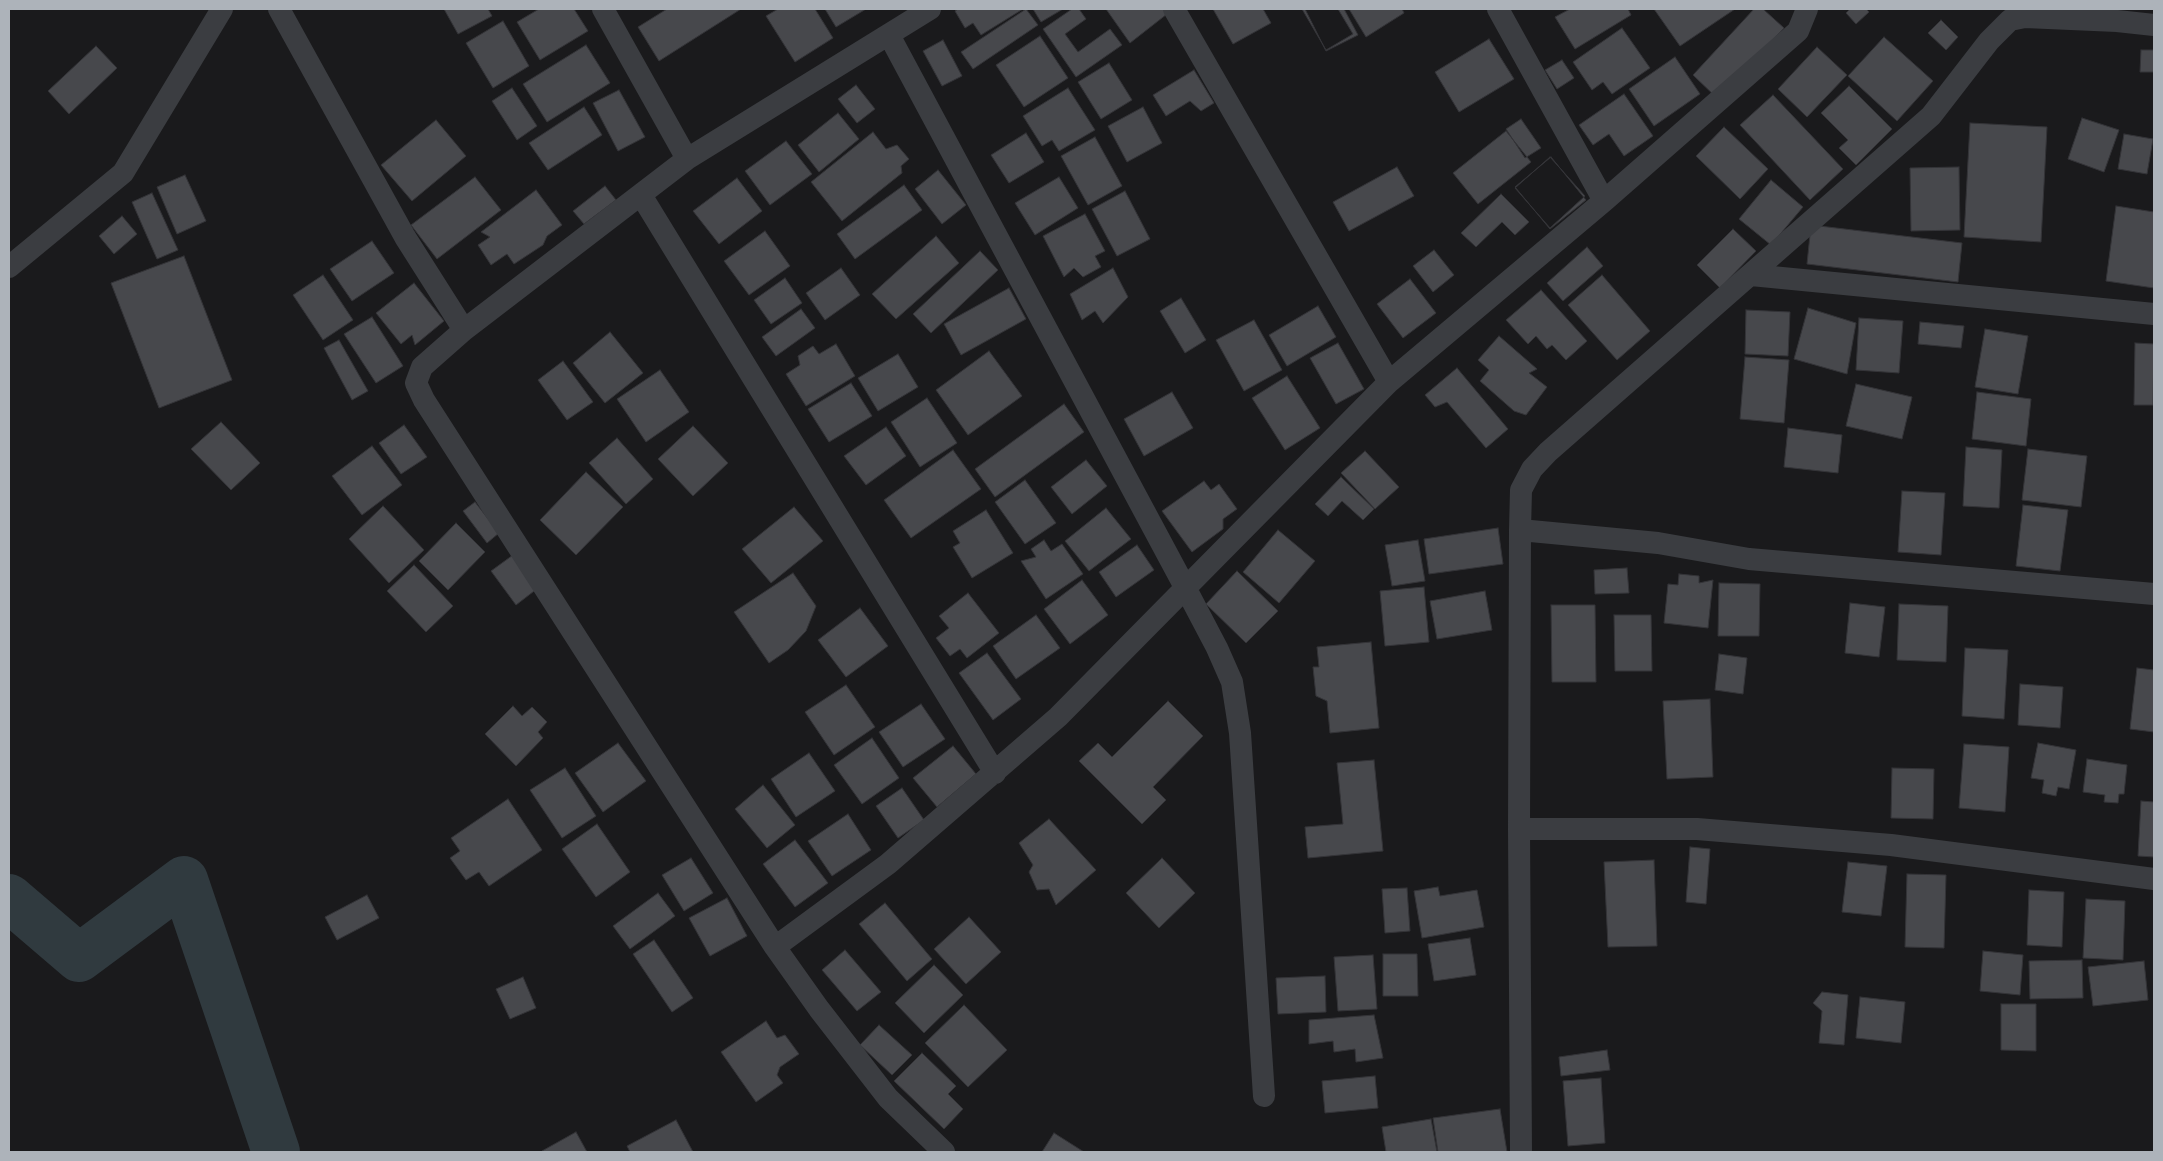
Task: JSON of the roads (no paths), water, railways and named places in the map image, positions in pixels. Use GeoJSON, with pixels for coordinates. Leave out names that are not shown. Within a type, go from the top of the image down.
{"type":"FeatureCollection","features":[{"type":"Feature","properties":{"kind":"street"},"geometry":{"type":"LineString","coordinates":[[9,267],[123,173],[222,9]]}},
{"type":"Feature","properties":{"kind":"street"},"geometry":{"type":"LineString","coordinates":[[279,9],[405,236],[464,330]]}},
{"type":"Feature","properties":{"kind":"street"},"geometry":{"type":"LineString","coordinates":[[603,9],[687,159]]}},
{"type":"Feature","properties":{"kind":"street"},"geometry":{"type":"LineString","coordinates":[[928,9],[687,159],[464,330],[422,367],[416,383],[424,400],[776,947],[820,1009],[888,1098],[944,1152]]}},
{"type":"Feature","properties":{"kind":"street"},"geometry":{"type":"LineString","coordinates":[[1174,9],[1389,382]]}},
{"type":"Feature","properties":{"kind":"street"},"geometry":{"type":"LineString","coordinates":[[1498,9],[1604,201]]}},
{"type":"Feature","properties":{"kind":"street"},"geometry":{"type":"LineString","coordinates":[[776,947],[888,864],[1058,717],[1389,382],[1604,201],[1798,31],[1806,9]]}},
{"type":"Feature","properties":{"kind":"street"},"geometry":{"type":"LineString","coordinates":[[1521,1152],[1520,530],[1521,490],[1532,469],[1548,452],[1931,116],[1989,41],[2010,20],[2025,17],[2118,15],[2154,26]]}},
{"type":"Feature","properties":{"kind":"street"},"geometry":{"type":"LineString","coordinates":[[889,34],[1186,589],[1217,648],[1232,682],[1237,716],[1264,1096]]}},
{"type":"Feature","properties":{"kind":"street"},"geometry":{"type":"LineString","coordinates":[[641,195],[995,773]]}},
{"type":"Feature","properties":{"kind":"street"},"geometry":{"type":"LineString","coordinates":[[1751,275],[2154,314]]}},
{"type":"Feature","properties":{"kind":"street"},"geometry":{"type":"LineString","coordinates":[[1520,530],[1658,543],[1748,559],[2154,594]]}},
{"type":"Feature","properties":{"kind":"street"},"geometry":{"type":"LineString","coordinates":[[1519,829],[1697,829],[1891,845],[2154,879]]}},
{"type":"Feature","properties":{"kind":"waterway"},"geometry":{"type":"LineString","coordinates":[[9,898],[79,958],[184,880],[276,1152]]}}]}
